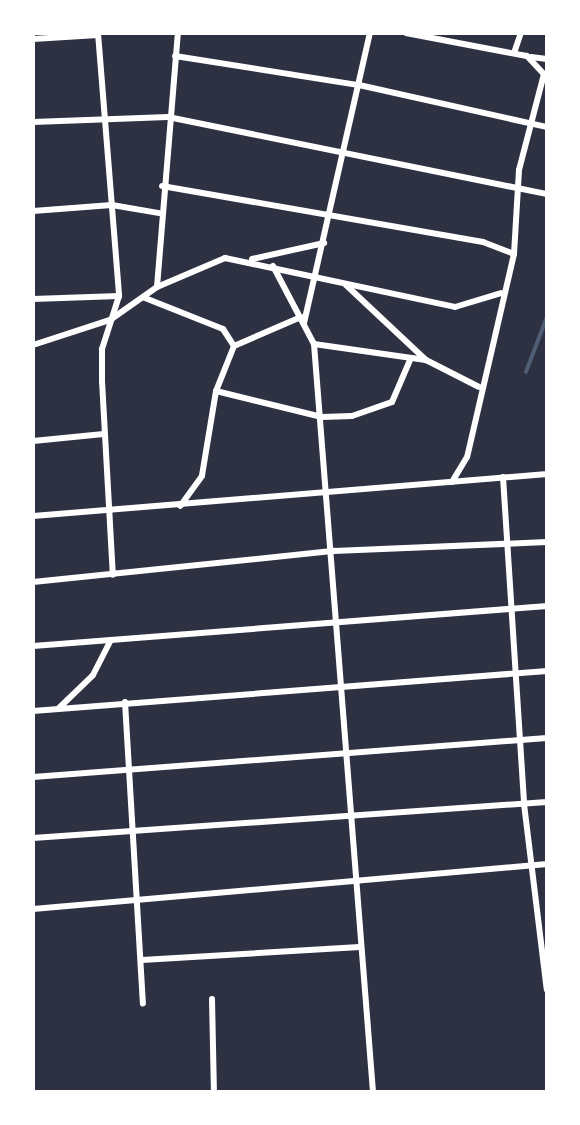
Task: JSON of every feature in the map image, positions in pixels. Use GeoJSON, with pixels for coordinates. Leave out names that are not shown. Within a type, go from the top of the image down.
{"type":"FeatureCollection","features":[{"type":"Feature","properties":{"kind":"street"},"geometry":{"type":"LineString","coordinates":[[157,288],[159,213],[178,33]]}},
{"type":"Feature","properties":{"kind":"street"},"geometry":{"type":"LineString","coordinates":[[180,506],[202,476],[216,391],[234,346],[303,320],[319,277],[342,154],[370,33]]}},
{"type":"Feature","properties":{"kind":"street"},"geometry":{"type":"LineString","coordinates":[[406,33],[547,59]]}},
{"type":"Feature","properties":{"kind":"street"},"geometry":{"type":"LineString","coordinates":[[514,52],[521,33]]}},
{"type":"Feature","properties":{"kind":"street"},"geometry":{"type":"LineString","coordinates":[[33,39],[98,34],[119,296],[103,349],[104,434],[113,575]]}},
{"type":"Feature","properties":{"kind":"street"},"geometry":{"type":"LineString","coordinates":[[175,56],[359,85],[547,127]]}},
{"type":"Feature","properties":{"kind":"street"},"geometry":{"type":"LineString","coordinates":[[452,482],[467,457],[479,387],[501,293],[514,254],[517,188],[544,74],[527,56]]}},
{"type":"Feature","properties":{"kind":"street"},"geometry":{"type":"LineString","coordinates":[[33,122],[105,117],[168,117],[547,194]]}},
{"type":"Feature","properties":{"kind":"street"},"geometry":{"type":"LineString","coordinates":[[162,186],[483,242],[514,254]]}},
{"type":"Feature","properties":{"kind":"street"},"geometry":{"type":"LineString","coordinates":[[33,211],[112,205],[159,213]]}},
{"type":"Feature","properties":{"kind":"street"},"geometry":{"type":"LineString","coordinates":[[33,345],[110,320],[157,288],[208,261],[247,260],[324,243]]}},
{"type":"Feature","properties":{"kind":"street"},"geometry":{"type":"LineString","coordinates":[[247,260],[455,307],[501,293]]}},
{"type":"Feature","properties":{"kind":"street"},"geometry":{"type":"LineString","coordinates":[[273,266],[314,344],[330,491],[334,551],[334,625],[345,754],[347,816],[373,1092]]}},
{"type":"Feature","properties":{"kind":"street"},"geometry":{"type":"LineString","coordinates":[[344,283],[426,360],[479,387]]}},
{"type":"Feature","properties":{"kind":"street"},"geometry":{"type":"LineString","coordinates":[[33,299],[119,296]]}},
{"type":"Feature","properties":{"kind":"street"},"geometry":{"type":"LineString","coordinates":[[145,298],[223,329],[234,346]]}},
{"type":"Feature","properties":{"kind":"street"},"geometry":{"type":"LineString","coordinates":[[314,344],[410,360],[426,360]]}},
{"type":"Feature","properties":{"kind":"street"},"geometry":{"type":"LineString","coordinates":[[216,391],[322,417],[373,412],[391,402],[410,360]]}},
{"type":"Feature","properties":{"kind":"street"},"geometry":{"type":"LineString","coordinates":[[33,442],[104,434]]}},
{"type":"Feature","properties":{"kind":"street"},"geometry":{"type":"LineString","coordinates":[[33,516],[547,474]]}},
{"type":"Feature","properties":{"kind":"street"},"geometry":{"type":"LineString","coordinates":[[503,477],[523,740],[524,804],[547,990]]}},
{"type":"Feature","properties":{"kind":"street"},"geometry":{"type":"LineString","coordinates":[[33,582],[334,551],[547,542]]}},
{"type":"Feature","properties":{"kind":"street"},"geometry":{"type":"LineString","coordinates":[[33,646],[334,625],[547,606]]}},
{"type":"Feature","properties":{"kind":"street"},"geometry":{"type":"LineString","coordinates":[[58,709],[93,675],[111,640]]}},
{"type":"Feature","properties":{"kind":"street"},"geometry":{"type":"LineString","coordinates":[[33,710],[340,684],[547,671]]}},
{"type":"Feature","properties":{"kind":"street"},"geometry":{"type":"LineString","coordinates":[[125,702],[140,896],[144,1003]]}},
{"type":"Feature","properties":{"kind":"street"},"geometry":{"type":"LineString","coordinates":[[33,777],[547,738]]}},
{"type":"Feature","properties":{"kind":"street"},"geometry":{"type":"LineString","coordinates":[[33,838],[547,802]]}},
{"type":"Feature","properties":{"kind":"street"},"geometry":{"type":"LineString","coordinates":[[33,909],[140,896],[354,885],[547,864]]}},
{"type":"Feature","properties":{"kind":"street"},"geometry":{"type":"LineString","coordinates":[[142,960],[360,947]]}},
{"type":"Feature","properties":{"kind":"street"},"geometry":{"type":"LineString","coordinates":[[212,999],[214,1092]]}},
{"type":"Feature","properties":{"kind":"waterway"},"geometry":{"type":"LineString","coordinates":[[526,372],[547,317]]}}]}
